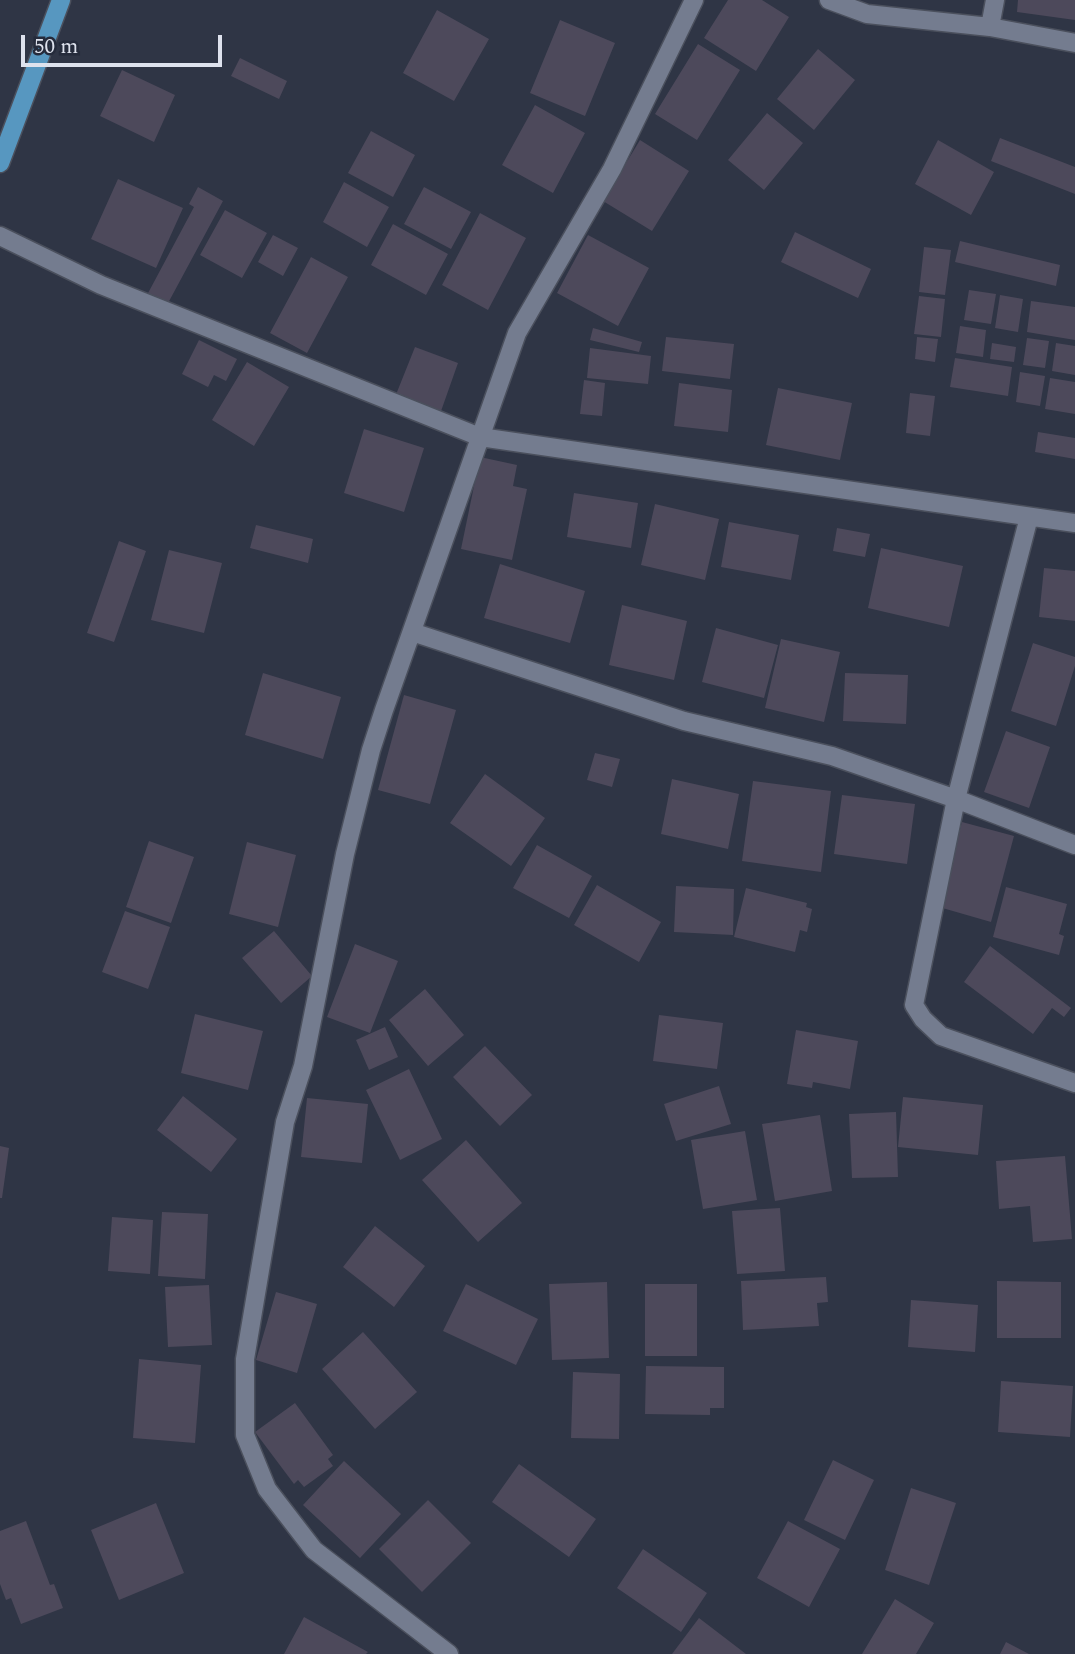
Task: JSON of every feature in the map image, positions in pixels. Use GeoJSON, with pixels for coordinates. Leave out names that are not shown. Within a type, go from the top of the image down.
{"type":"FeatureCollection","features":[{"type":"Feature","properties":{"kind":"main road"},"geometry":{"type":"LineString","coordinates":[[0,163],[61,0]]}},
{"type":"Feature","properties":{"kind":"street"},"geometry":{"type":"LineString","coordinates":[[449,1654],[314,1550],[267,1489],[245,1435],[244,1359],[285,1122],[303,1066],[335,901],[371,750],[517,333],[612,169],[694,0]]}},
{"type":"Feature","properties":{"kind":"street"},"geometry":{"type":"LineString","coordinates":[[829,0],[867,14],[990,27],[1075,43]]}},
{"type":"Feature","properties":{"kind":"street"},"geometry":{"type":"LineString","coordinates":[[990,27],[995,0]]}},
{"type":"Feature","properties":{"kind":"street"},"geometry":{"type":"LineString","coordinates":[[0,236],[101,285],[480,437],[1075,523]]}},
{"type":"Feature","properties":{"kind":"street"},"geometry":{"type":"LineString","coordinates":[[1028,517],[956,799],[914,1005],[923,1019],[941,1036],[1075,1083]]}},
{"type":"Feature","properties":{"kind":"street"},"geometry":{"type":"LineString","coordinates":[[412,632],[684,721],[832,756],[956,799],[1075,845]]}},
{"type":"Feature","properties":{"kind":"building"},"geometry":{"type":"Polygon","coordinates":[[[728,0],[762,0],[789,17],[756,71],[704,38],[728,0]]]}},
{"type":"Feature","properties":{"kind":"building"},"geometry":{"type":"Polygon","coordinates":[[[1018,0],[1075,0],[1075,20],[1017,12],[1018,0]]]}},
{"type":"Feature","properties":{"kind":"building"},"geometry":{"type":"Polygon","coordinates":[[[437,10],[489,39],[454,101],[403,73],[437,10]]]}},
{"type":"Feature","properties":{"kind":"building"},"geometry":{"type":"Polygon","coordinates":[[[560,20],[615,43],[585,116],[530,93],[560,20]]]}},
{"type":"Feature","properties":{"kind":"building"},"geometry":{"type":"Polygon","coordinates":[[[698,44],[740,70],[697,140],[655,114],[698,44]]]}},
{"type":"Feature","properties":{"kind":"building"},"geometry":{"type":"Polygon","coordinates":[[[818,49],[855,80],[814,130],[777,99],[818,49]]]}},
{"type":"Feature","properties":{"kind":"building"},"geometry":{"type":"Polygon","coordinates":[[[240,58],[287,81],[279,99],[231,76],[240,58]]]}},
{"type":"Feature","properties":{"kind":"building"},"geometry":{"type":"Polygon","coordinates":[[[122,70],[175,95],[154,142],[100,116],[122,70]]]}},
{"type":"Feature","properties":{"kind":"building"},"geometry":{"type":"Polygon","coordinates":[[[535,105],[585,133],[553,193],[502,165],[535,105]]]}},
{"type":"Feature","properties":{"kind":"building"},"geometry":{"type":"Polygon","coordinates":[[[767,113],[803,143],[764,190],[728,160],[767,113]]]}},
{"type":"Feature","properties":{"kind":"building"},"geometry":{"type":"Polygon","coordinates":[[[371,131],[415,155],[393,197],[348,173],[371,131]]]}},
{"type":"Feature","properties":{"kind":"building"},"geometry":{"type":"Polygon","coordinates":[[[1000,138],[1075,167],[1075,194],[991,161],[1000,138]]]}},
{"type":"Feature","properties":{"kind":"building"},"geometry":{"type":"Polygon","coordinates":[[[640,140],[689,171],[652,231],[603,201],[640,140]]]}},
{"type":"Feature","properties":{"kind":"building"},"geometry":{"type":"Polygon","coordinates":[[[938,140],[994,172],[971,215],[915,184],[938,140]]]}},
{"type":"Feature","properties":{"kind":"building"},"geometry":{"type":"Polygon","coordinates":[[[118,179],[183,208],[156,268],[91,239],[118,179]]]}},
{"type":"Feature","properties":{"kind":"building"},"geometry":{"type":"Polygon","coordinates":[[[344,182],[389,207],[367,247],[323,222],[344,182]]]}},
{"type":"Feature","properties":{"kind":"building"},"geometry":{"type":"Polygon","coordinates":[[[198,187],[223,201],[167,305],[147,295],[194,207],[189,204],[198,187]]]}},
{"type":"Feature","properties":{"kind":"building"},"geometry":{"type":"Polygon","coordinates":[[[424,187],[471,212],[451,249],[404,224],[424,187]]]}},
{"type":"Feature","properties":{"kind":"building"},"geometry":{"type":"Polygon","coordinates":[[[225,210],[267,233],[242,278],[200,255],[225,210]]]}},
{"type":"Feature","properties":{"kind":"building"},"geometry":{"type":"Polygon","coordinates":[[[480,213],[526,238],[488,310],[442,285],[480,213]]]}},
{"type":"Feature","properties":{"kind":"building"},"geometry":{"type":"Polygon","coordinates":[[[393,224],[448,254],[426,295],[371,265],[393,224]]]}},
{"type":"Feature","properties":{"kind":"building"},"geometry":{"type":"Polygon","coordinates":[[[795,232],[871,269],[858,298],[781,262],[795,232]]]}},
{"type":"Feature","properties":{"kind":"building"},"geometry":{"type":"Polygon","coordinates":[[[273,235],[298,248],[283,276],[258,262],[273,235]]]}},
{"type":"Feature","properties":{"kind":"building"},"geometry":{"type":"Polygon","coordinates":[[[588,235],[649,268],[618,326],[557,293],[588,235]]]}},
{"type":"Feature","properties":{"kind":"building"},"geometry":{"type":"Polygon","coordinates":[[[960,241],[1060,265],[1056,286],[955,262],[960,241]]]}},
{"type":"Feature","properties":{"kind":"building"},"geometry":{"type":"Polygon","coordinates":[[[924,247],[951,250],[945,295],[919,292],[924,247]]]}},
{"type":"Feature","properties":{"kind":"building"},"geometry":{"type":"Polygon","coordinates":[[[311,257],[348,277],[307,353],[270,333],[311,257]]]}},
{"type":"Feature","properties":{"kind":"building"},"geometry":{"type":"Polygon","coordinates":[[[969,290],[996,294],[991,324],[964,320],[969,290]]]}},
{"type":"Feature","properties":{"kind":"building"},"geometry":{"type":"Polygon","coordinates":[[[1000,295],[1023,299],[1018,332],[995,328],[1000,295]]]}},
{"type":"Feature","properties":{"kind":"building"},"geometry":{"type":"Polygon","coordinates":[[[919,296],[945,299],[941,337],[914,334],[919,296]]]}},
{"type":"Feature","properties":{"kind":"building"},"geometry":{"type":"Polygon","coordinates":[[[1031,301],[1075,307],[1075,340],[1027,332],[1031,301]]]}},
{"type":"Feature","properties":{"kind":"building"},"geometry":{"type":"Polygon","coordinates":[[[960,326],[986,330],[983,357],[956,353],[960,326]]]}},
{"type":"Feature","properties":{"kind":"building"},"geometry":{"type":"Polygon","coordinates":[[[593,328],[642,342],[639,352],[590,340],[593,328]]]}},
{"type":"Feature","properties":{"kind":"building"},"geometry":{"type":"Polygon","coordinates":[[[666,337],[734,344],[730,379],[662,371],[666,337]]]}},
{"type":"Feature","properties":{"kind":"building"},"geometry":{"type":"Polygon","coordinates":[[[917,337],[938,339],[935,362],[915,359],[917,337]]]}},
{"type":"Feature","properties":{"kind":"building"},"geometry":{"type":"Polygon","coordinates":[[[1027,338],[1049,341],[1045,368],[1023,365],[1027,338]]]}},
{"type":"Feature","properties":{"kind":"building"},"geometry":{"type":"Polygon","coordinates":[[[199,340],[237,359],[226,381],[214,375],[208,387],[182,374],[199,340]]]}},
{"type":"Feature","properties":{"kind":"building"},"geometry":{"type":"Polygon","coordinates":[[[992,343],[1016,347],[1014,362],[990,359],[992,343]]]}},
{"type":"Feature","properties":{"kind":"building"},"geometry":{"type":"Polygon","coordinates":[[[1056,343],[1075,346],[1075,375],[1052,371],[1056,343]]]}},
{"type":"Feature","properties":{"kind":"building"},"geometry":{"type":"Polygon","coordinates":[[[415,347],[458,363],[440,414],[395,397],[415,347]]]}},
{"type":"Feature","properties":{"kind":"building"},"geometry":{"type":"Polygon","coordinates":[[[590,348],[651,356],[648,384],[587,378],[590,348]]]}},
{"type":"Feature","properties":{"kind":"building"},"geometry":{"type":"Polygon","coordinates":[[[955,358],[1012,367],[1008,396],[950,387],[955,358]]]}},
{"type":"Feature","properties":{"kind":"building"},"geometry":{"type":"Polygon","coordinates":[[[247,362],[289,387],[254,446],[212,420],[247,362]]]}},
{"type":"Feature","properties":{"kind":"building"},"geometry":{"type":"Polygon","coordinates":[[[1020,372],[1045,376],[1040,406],[1016,402],[1020,372]]]}},
{"type":"Feature","properties":{"kind":"building"},"geometry":{"type":"Polygon","coordinates":[[[1050,378],[1075,382],[1075,414],[1045,409],[1050,378]]]}},
{"type":"Feature","properties":{"kind":"building"},"geometry":{"type":"Polygon","coordinates":[[[584,380],[605,383],[602,416],[580,414],[584,380]]]}},
{"type":"Feature","properties":{"kind":"building"},"geometry":{"type":"Polygon","coordinates":[[[679,383],[732,390],[728,432],[674,426],[679,383]]]}},
{"type":"Feature","properties":{"kind":"building"},"geometry":{"type":"Polygon","coordinates":[[[778,388],[852,403],[840,460],[766,445],[778,388]]]}},
{"type":"Feature","properties":{"kind":"building"},"geometry":{"type":"Polygon","coordinates":[[[910,393],[935,396],[930,436],[906,433],[910,393]]]}},
{"type":"Feature","properties":{"kind":"building"},"geometry":{"type":"Polygon","coordinates":[[[364,429],[424,448],[404,512],[344,493],[364,429]]]}},
{"type":"Feature","properties":{"kind":"building"},"geometry":{"type":"Polygon","coordinates":[[[1038,432],[1075,438],[1075,459],[1035,452],[1038,432]]]}},
{"type":"Feature","properties":{"kind":"building"},"geometry":{"type":"Polygon","coordinates":[[[480,457],[517,465],[513,486],[527,489],[512,560],[461,549],[480,457]]]}},
{"type":"Feature","properties":{"kind":"building"},"geometry":{"type":"Polygon","coordinates":[[[574,493],[638,503],[631,548],[567,537],[574,493]]]}},
{"type":"Feature","properties":{"kind":"building"},"geometry":{"type":"Polygon","coordinates":[[[655,504],[719,519],[705,580],[641,565],[655,504]]]}},
{"type":"Feature","properties":{"kind":"building"},"geometry":{"type":"Polygon","coordinates":[[[729,522],[799,535],[791,580],[721,567],[729,522]]]}},
{"type":"Feature","properties":{"kind":"building"},"geometry":{"type":"Polygon","coordinates":[[[256,525],[313,539],[308,563],[250,548],[256,525]]]}},
{"type":"Feature","properties":{"kind":"building"},"geometry":{"type":"Polygon","coordinates":[[[837,528],[870,534],[865,557],[833,551],[837,528]]]}},
{"type":"Feature","properties":{"kind":"building"},"geometry":{"type":"Polygon","coordinates":[[[119,541],[146,551],[114,642],[87,633],[119,541]]]}},
{"type":"Feature","properties":{"kind":"building"},"geometry":{"type":"Polygon","coordinates":[[[881,548],[963,566],[949,627],[868,608],[881,548]]]}},
{"type":"Feature","properties":{"kind":"building"},"geometry":{"type":"Polygon","coordinates":[[[169,550],[222,563],[204,633],[151,620],[169,550]]]}},
{"type":"Feature","properties":{"kind":"building"},"geometry":{"type":"Polygon","coordinates":[[[500,564],[585,591],[570,643],[484,618],[500,564]]]}},
{"type":"Feature","properties":{"kind":"building"},"geometry":{"type":"Polygon","coordinates":[[[1044,568],[1075,571],[1075,621],[1039,617],[1044,568]]]}},
{"type":"Feature","properties":{"kind":"building"},"geometry":{"type":"Polygon","coordinates":[[[622,605],[687,621],[674,680],[609,665],[622,605]]]}},
{"type":"Feature","properties":{"kind":"building"},"geometry":{"type":"Polygon","coordinates":[[[716,628],[778,645],[764,698],[702,682],[716,628]]]}},
{"type":"Feature","properties":{"kind":"building"},"geometry":{"type":"Polygon","coordinates":[[[781,639],[840,652],[824,722],[765,708],[781,639]]]}},
{"type":"Feature","properties":{"kind":"building"},"geometry":{"type":"Polygon","coordinates":[[[1033,643],[1075,657],[1075,666],[1056,726],[1011,711],[1033,643]]]}},
{"type":"Feature","properties":{"kind":"building"},"geometry":{"type":"Polygon","coordinates":[[[263,673],[341,697],[323,759],[245,735],[263,673]]]}},
{"type":"Feature","properties":{"kind":"building"},"geometry":{"type":"Polygon","coordinates":[[[845,673],[908,675],[906,724],[843,721],[845,673]]]}},
{"type":"Feature","properties":{"kind":"building"},"geometry":{"type":"Polygon","coordinates":[[[404,695],[456,710],[430,804],[378,790],[404,695]]]}},
{"type":"Feature","properties":{"kind":"building"},"geometry":{"type":"Polygon","coordinates":[[[1006,731],[1050,747],[1029,808],[984,792],[1006,731]]]}},
{"type":"Feature","properties":{"kind":"building"},"geometry":{"type":"Polygon","coordinates":[[[595,753],[620,759],[612,787],[587,780],[595,753]]]}},
{"type":"Feature","properties":{"kind":"building"},"geometry":{"type":"Polygon","coordinates":[[[485,774],[545,818],[511,866],[450,823],[485,774]]]}},
{"type":"Feature","properties":{"kind":"building"},"geometry":{"type":"Polygon","coordinates":[[[672,779],[739,794],[728,849],[661,834],[672,779]]]}},
{"type":"Feature","properties":{"kind":"building"},"geometry":{"type":"Polygon","coordinates":[[[753,781],[831,791],[821,872],[742,861],[753,781]]]}},
{"type":"Feature","properties":{"kind":"building"},"geometry":{"type":"Polygon","coordinates":[[[842,795],[915,804],[907,864],[834,854],[842,795]]]}},
{"type":"Feature","properties":{"kind":"building"},"geometry":{"type":"Polygon","coordinates":[[[962,822],[1014,836],[991,922],[939,907],[962,822]]]}},
{"type":"Feature","properties":{"kind":"building"},"geometry":{"type":"Polygon","coordinates":[[[149,841],[194,857],[171,923],[126,907],[149,841]]]}},
{"type":"Feature","properties":{"kind":"building"},"geometry":{"type":"Polygon","coordinates":[[[247,842],[296,855],[278,927],[229,914],[247,842]]]}},
{"type":"Feature","properties":{"kind":"building"},"geometry":{"type":"Polygon","coordinates":[[[537,845],[592,876],[569,918],[513,888],[537,845]]]}},
{"type":"Feature","properties":{"kind":"building"},"geometry":{"type":"Polygon","coordinates":[[[597,885],[661,922],[639,962],[574,925],[597,885]]]}},
{"type":"Feature","properties":{"kind":"building"},"geometry":{"type":"Polygon","coordinates":[[[676,886],[734,889],[733,935],[674,932],[676,886]]]}},
{"type":"Feature","properties":{"kind":"building"},"geometry":{"type":"Polygon","coordinates":[[[1006,887],[1067,904],[1059,934],[1064,936],[1059,955],[993,937],[1006,887]]]}},
{"type":"Feature","properties":{"kind":"building"},"geometry":{"type":"Polygon","coordinates":[[[746,888],[807,903],[806,907],[812,909],[807,932],[800,930],[795,952],[734,937],[746,888]]]}},
{"type":"Feature","properties":{"kind":"building"},"geometry":{"type":"Polygon","coordinates":[[[125,911],[170,927],[148,989],[102,972],[125,911]]]}},
{"type":"Feature","properties":{"kind":"building"},"geometry":{"type":"Polygon","coordinates":[[[274,931],[312,976],[281,1003],[242,958],[274,931]]]}},
{"type":"Feature","properties":{"kind":"building"},"geometry":{"type":"Polygon","coordinates":[[[355,944],[398,961],[370,1033],[327,1017],[355,944]]]}},
{"type":"Feature","properties":{"kind":"building"},"geometry":{"type":"Polygon","coordinates":[[[990,946],[1071,1008],[1064,1017],[1052,1008],[1033,1034],[964,982],[990,946]]]}},
{"type":"Feature","properties":{"kind":"building"},"geometry":{"type":"Polygon","coordinates":[[[425,989],[464,1035],[428,1066],[389,1020],[425,989]]]}},
{"type":"Feature","properties":{"kind":"building"},"geometry":{"type":"Polygon","coordinates":[[[195,1014],[263,1031],[248,1090],[181,1073],[195,1014]]]}},
{"type":"Feature","properties":{"kind":"building"},"geometry":{"type":"Polygon","coordinates":[[[659,1015],[723,1023],[717,1069],[653,1061],[659,1015]]]}},
{"type":"Feature","properties":{"kind":"building"},"geometry":{"type":"Polygon","coordinates":[[[385,1027],[398,1057],[369,1070],[356,1040],[385,1027]]]}},
{"type":"Feature","properties":{"kind":"building"},"geometry":{"type":"Polygon","coordinates":[[[796,1030],[858,1041],[850,1089],[813,1082],[812,1088],[787,1084],[796,1030]]]}},
{"type":"Feature","properties":{"kind":"building"},"geometry":{"type":"Polygon","coordinates":[[[485,1046],[532,1095],[500,1126],[453,1077],[485,1046]]]}},
{"type":"Feature","properties":{"kind":"building"},"geometry":{"type":"Polygon","coordinates":[[[409,1069],[442,1139],[400,1160],[366,1090],[409,1069]]]}},
{"type":"Feature","properties":{"kind":"building"},"geometry":{"type":"Polygon","coordinates":[[[719,1086],[731,1124],[676,1141],[664,1104],[719,1086]]]}},
{"type":"Feature","properties":{"kind":"building"},"geometry":{"type":"Polygon","coordinates":[[[183,1096],[237,1139],[211,1172],[157,1130],[183,1096]]]}},
{"type":"Feature","properties":{"kind":"building"},"geometry":{"type":"Polygon","coordinates":[[[903,1097],[983,1105],[978,1155],[898,1147],[903,1097]]]}},
{"type":"Feature","properties":{"kind":"building"},"geometry":{"type":"Polygon","coordinates":[[[307,1098],[368,1104],[362,1163],[301,1157],[307,1098]]]}},
{"type":"Feature","properties":{"kind":"building"},"geometry":{"type":"Polygon","coordinates":[[[896,1112],[898,1177],[852,1178],[849,1114],[896,1112]]]}},
{"type":"Feature","properties":{"kind":"building"},"geometry":{"type":"Polygon","coordinates":[[[820,1115],[832,1191],[775,1201],[762,1124],[820,1115]]]}},
{"type":"Feature","properties":{"kind":"building"},"geometry":{"type":"Polygon","coordinates":[[[745,1131],[757,1200],[703,1209],[691,1140],[745,1131]]]}},
{"type":"Feature","properties":{"kind":"building"},"geometry":{"type":"Polygon","coordinates":[[[466,1140],[522,1203],[478,1242],[422,1180],[466,1140]]]}},
{"type":"Feature","properties":{"kind":"building"},"geometry":{"type":"Polygon","coordinates":[[[0,1146],[9,1148],[2,1198],[0,1198],[0,1146]]]}},
{"type":"Feature","properties":{"kind":"building"},"geometry":{"type":"Polygon","coordinates":[[[1065,1156],[1072,1239],[1033,1242],[1030,1206],[999,1209],[996,1161],[1065,1156]]]}},
{"type":"Feature","properties":{"kind":"building"},"geometry":{"type":"Polygon","coordinates":[[[780,1208],[785,1271],[737,1274],[732,1211],[780,1208]]]}},
{"type":"Feature","properties":{"kind":"building"},"geometry":{"type":"Polygon","coordinates":[[[162,1212],[208,1214],[205,1279],[158,1276],[162,1212]]]}},
{"type":"Feature","properties":{"kind":"building"},"geometry":{"type":"Polygon","coordinates":[[[112,1217],[153,1220],[150,1274],[108,1271],[112,1217]]]}},
{"type":"Feature","properties":{"kind":"building"},"geometry":{"type":"Polygon","coordinates":[[[375,1226],[425,1266],[394,1307],[343,1267],[375,1226]]]}},
{"type":"Feature","properties":{"kind":"building"},"geometry":{"type":"Polygon","coordinates":[[[826,1277],[828,1302],[817,1303],[819,1326],[743,1330],[741,1281],[826,1277]]]}},
{"type":"Feature","properties":{"kind":"building"},"geometry":{"type":"Polygon","coordinates":[[[997,1281],[1061,1282],[1061,1338],[997,1338],[997,1281]]]}},
{"type":"Feature","properties":{"kind":"building"},"geometry":{"type":"Polygon","coordinates":[[[607,1282],[609,1358],[552,1360],[549,1284],[607,1282]]]}},
{"type":"Feature","properties":{"kind":"building"},"geometry":{"type":"Polygon","coordinates":[[[466,1284],[538,1319],[516,1365],[443,1331],[466,1284]]]}},
{"type":"Feature","properties":{"kind":"building"},"geometry":{"type":"Polygon","coordinates":[[[645,1284],[697,1284],[697,1356],[645,1356],[645,1284]]]}},
{"type":"Feature","properties":{"kind":"building"},"geometry":{"type":"Polygon","coordinates":[[[209,1285],[212,1345],[168,1347],[165,1287],[209,1285]]]}},
{"type":"Feature","properties":{"kind":"building"},"geometry":{"type":"Polygon","coordinates":[[[276,1292],[317,1304],[297,1373],[256,1360],[276,1292]]]}},
{"type":"Feature","properties":{"kind":"building"},"geometry":{"type":"Polygon","coordinates":[[[911,1300],[978,1305],[975,1352],[908,1347],[911,1300]]]}},
{"type":"Feature","properties":{"kind":"building"},"geometry":{"type":"Polygon","coordinates":[[[363,1332],[417,1392],[375,1429],[322,1369],[363,1332]]]}},
{"type":"Feature","properties":{"kind":"building"},"geometry":{"type":"Polygon","coordinates":[[[139,1359],[201,1365],[195,1443],[133,1438],[139,1359]]]}},
{"type":"Feature","properties":{"kind":"building"},"geometry":{"type":"Polygon","coordinates":[[[646,1366],[724,1367],[724,1408],[710,1408],[710,1415],[645,1414],[646,1366]]]}},
{"type":"Feature","properties":{"kind":"building"},"geometry":{"type":"Polygon","coordinates":[[[573,1372],[620,1374],[619,1439],[571,1438],[573,1372]]]}},
{"type":"Feature","properties":{"kind":"building"},"geometry":{"type":"Polygon","coordinates":[[[1001,1381],[1073,1386],[1070,1437],[998,1432],[1001,1381]]]}},
{"type":"Feature","properties":{"kind":"building"},"geometry":{"type":"Polygon","coordinates":[[[295,1403],[333,1455],[328,1459],[333,1466],[304,1487],[298,1480],[294,1484],[255,1432],[295,1403]]]}},
{"type":"Feature","properties":{"kind":"building"},"geometry":{"type":"Polygon","coordinates":[[[833,1460],[874,1480],[845,1540],[804,1520],[833,1460]]]}},
{"type":"Feature","properties":{"kind":"building"},"geometry":{"type":"Polygon","coordinates":[[[344,1461],[401,1514],[360,1558],[303,1505],[344,1461]]]}},
{"type":"Feature","properties":{"kind":"building"},"geometry":{"type":"Polygon","coordinates":[[[519,1464],[596,1519],[569,1557],[492,1502],[519,1464]]]}},
{"type":"Feature","properties":{"kind":"building"},"geometry":{"type":"Polygon","coordinates":[[[911,1488],[956,1503],[929,1585],[885,1570],[911,1488]]]}},
{"type":"Feature","properties":{"kind":"building"},"geometry":{"type":"Polygon","coordinates":[[[428,1500],[471,1543],[422,1592],[379,1549],[428,1500]]]}},
{"type":"Feature","properties":{"kind":"building"},"geometry":{"type":"Polygon","coordinates":[[[156,1503],[184,1573],[119,1600],[91,1530],[156,1503]]]}},
{"type":"Feature","properties":{"kind":"building"},"geometry":{"type":"Polygon","coordinates":[[[26,1521],[50,1585],[54,1584],[63,1608],[21,1624],[11,1598],[6,1600],[0,1584],[0,1531],[26,1521]]]}},
{"type":"Feature","properties":{"kind":"building"},"geometry":{"type":"Polygon","coordinates":[[[788,1521],[840,1549],[809,1607],[757,1578],[788,1521]]]}},
{"type":"Feature","properties":{"kind":"building"},"geometry":{"type":"Polygon","coordinates":[[[643,1549],[707,1593],[681,1632],[617,1588],[643,1549]]]}},
{"type":"Feature","properties":{"kind":"building"},"geometry":{"type":"Polygon","coordinates":[[[895,1599],[934,1623],[916,1654],[862,1654],[895,1599]]]}},
{"type":"Feature","properties":{"kind":"building"},"geometry":{"type":"Polygon","coordinates":[[[304,1617],[368,1652],[284,1654],[304,1617]]]}},
{"type":"Feature","properties":{"kind":"building"},"geometry":{"type":"Polygon","coordinates":[[[699,1618],[746,1654],[672,1654],[699,1618]]]}},
{"type":"Feature","properties":{"kind":"building"},"geometry":{"type":"Polygon","coordinates":[[[1006,1642],[1029,1654],[1000,1654],[1006,1642]]]}}]}
